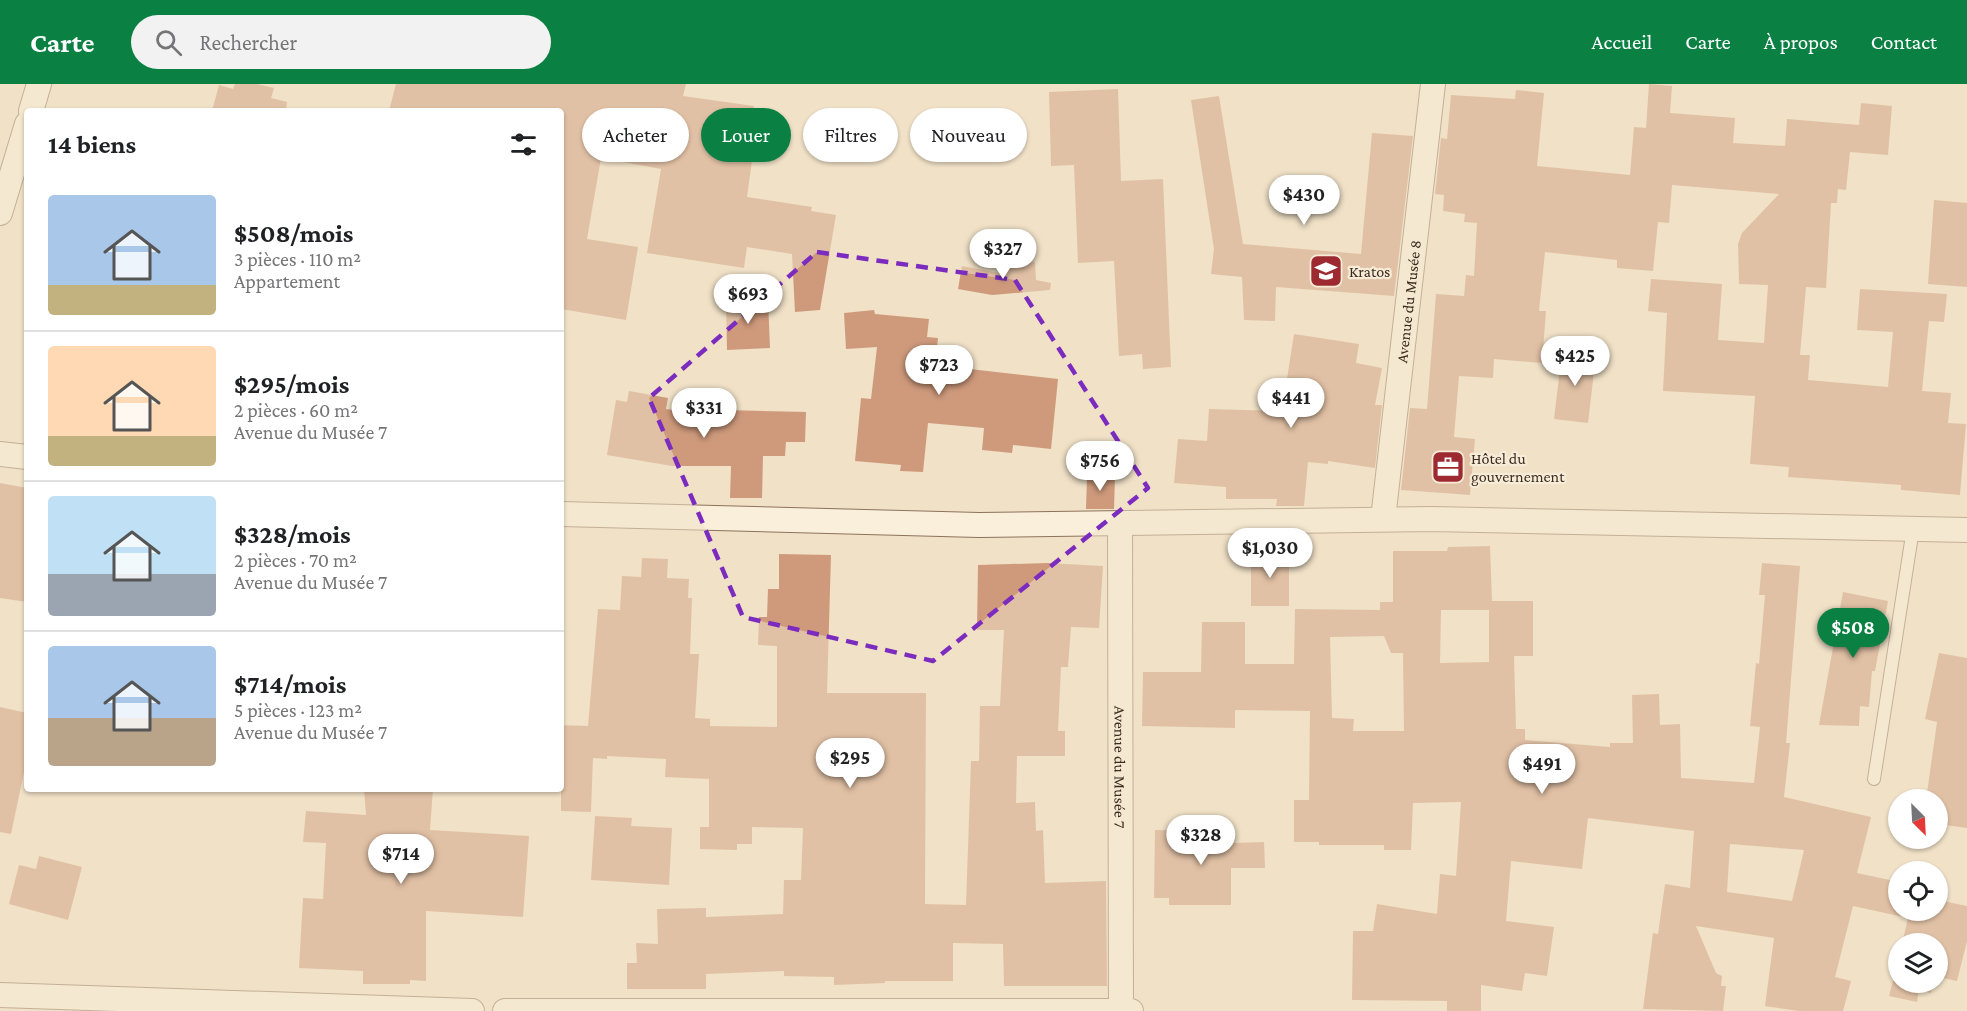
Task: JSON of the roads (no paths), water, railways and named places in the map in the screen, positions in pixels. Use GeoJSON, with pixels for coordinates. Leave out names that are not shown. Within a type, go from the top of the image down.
{"type":"FeatureCollection","features":[{"type":"Feature","properties":{"kind":"street"},"geometry":{"type":"LineString","coordinates":[[32,108],[39,84]]}},
{"type":"Feature","properties":{"kind":"street","name":"Avenue du Musée 8"},"geometry":{"type":"LineString","coordinates":[[1383,519],[1433,84]]}},
{"type":"Feature","properties":{"kind":"street"},"geometry":{"type":"LineString","coordinates":[[0,213],[24,134]]}},
{"type":"Feature","properties":{"kind":"street"},"geometry":{"type":"LineString","coordinates":[[0,454],[24,458]]}},
{"type":"Feature","properties":{"kind":"street"},"geometry":{"type":"LineString","coordinates":[[564,514],[979,525],[1383,519],[1967,530]]}},
{"type":"Feature","properties":{"kind":"street","name":"Avenue du Musée 7"},"geometry":{"type":"LineString","coordinates":[[1120,524],[1121,1011]]}},
{"type":"Feature","properties":{"kind":"street"},"geometry":{"type":"LineString","coordinates":[[0,995],[471,1011]]}},
{"type":"Feature","properties":{"kind":"street"},"geometry":{"type":"LineString","coordinates":[[505,1011],[1131,1011]]}},
{"type":"Feature","properties":{"kind":"lane"},"geometry":{"type":"LineString","coordinates":[[1874,779],[1913,529]]}},
{"type":"Feature","properties":{"kind":"place","name":"Kratos"},"geometry":{"type":"Point","coordinates":[1326,271]}},
{"type":"Feature","properties":{"kind":"place","name":"Hôtel du gouvernement"},"geometry":{"type":"Point","coordinates":[1448,467]}}]}
